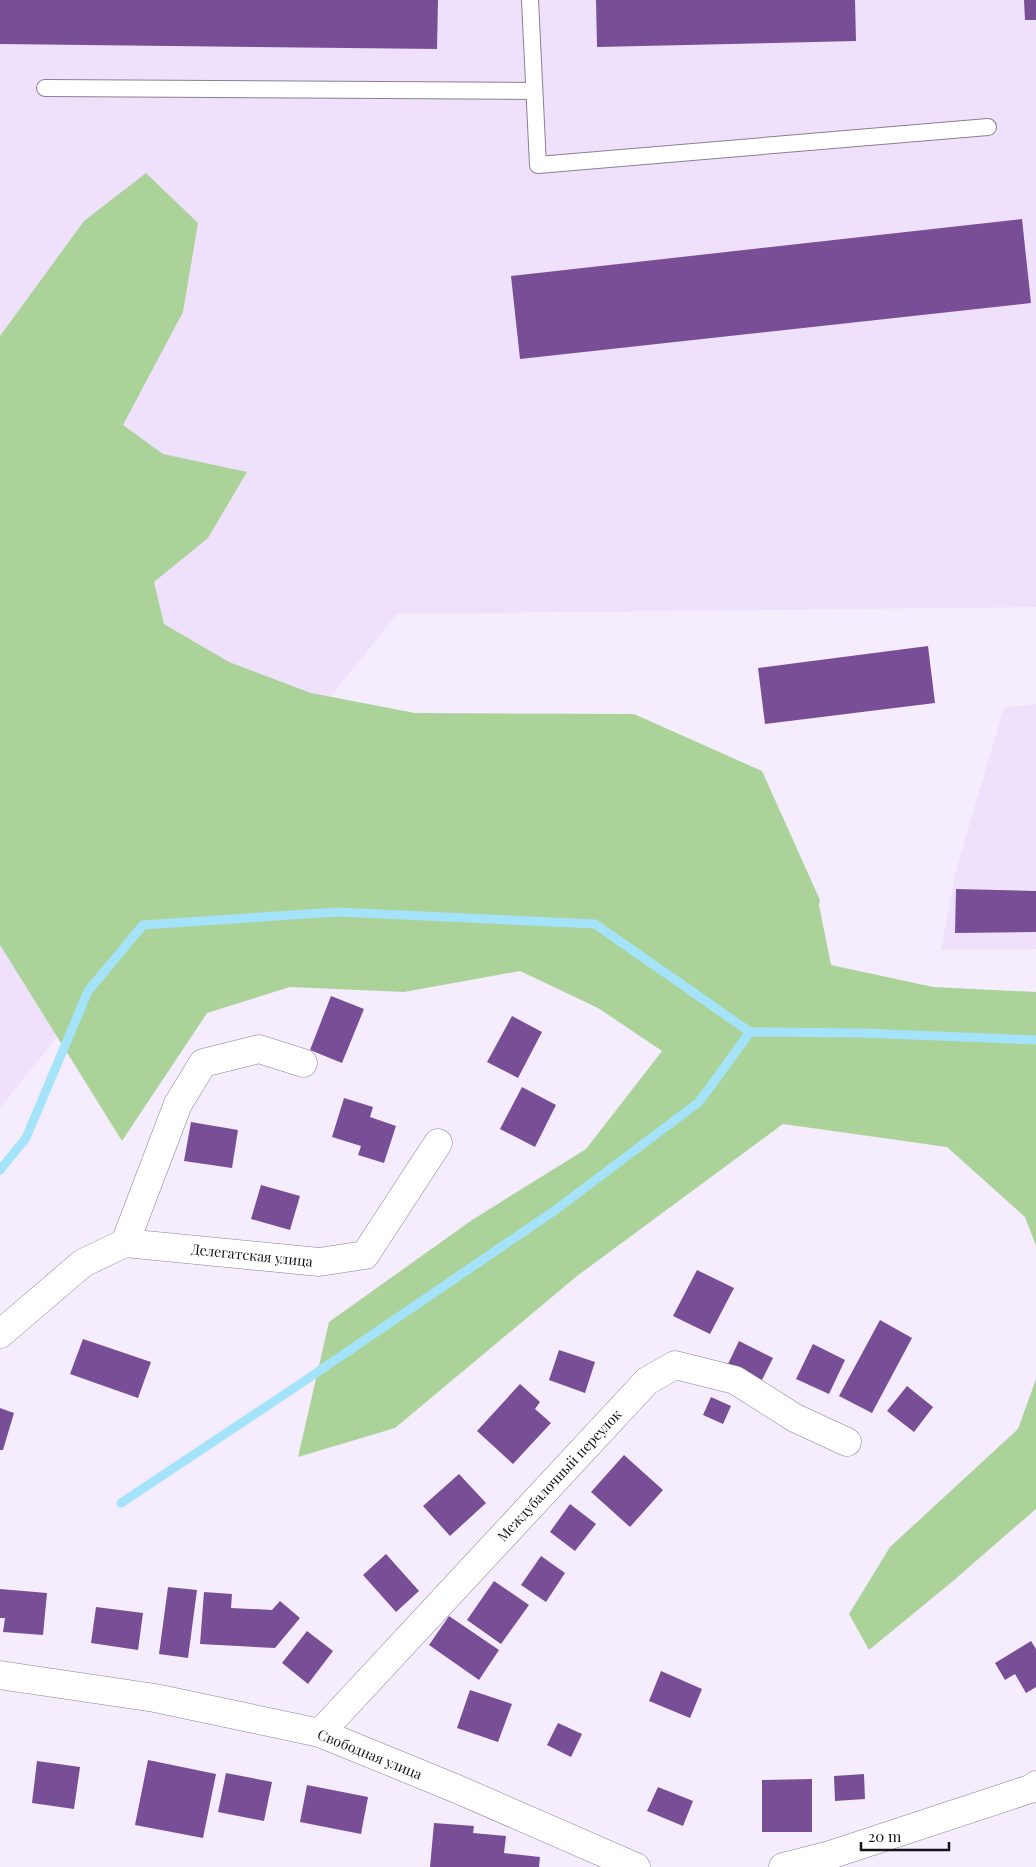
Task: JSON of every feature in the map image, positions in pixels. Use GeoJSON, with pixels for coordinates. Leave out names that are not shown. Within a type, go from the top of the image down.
{"type":"FeatureCollection","features":[{"type":"Feature","properties":{"kind":"street"},"geometry":{"type":"LineString","coordinates":[[0,1334],[83,1263],[125,1243],[178,1104],[204,1063],[259,1049],[303,1063]]}},
{"type":"Feature","properties":{"kind":"street","name":"Делегатская улица"},"geometry":{"type":"LineString","coordinates":[[125,1243],[319,1262],[365,1255],[438,1143]]}},
{"type":"Feature","properties":{"kind":"street","name":"Междубалочный переулок"},"geometry":{"type":"LineString","coordinates":[[320,1732],[647,1381],[675,1365],[735,1380],[796,1418],[847,1442]]}},
{"type":"Feature","properties":{"kind":"street","name":"Свободная улица"},"geometry":{"type":"LineString","coordinates":[[0,1675],[155,1698],[320,1732],[457,1788],[636,1867]]}},
{"type":"Feature","properties":{"kind":"street"},"geometry":{"type":"LineString","coordinates":[[782,1867],[830,1855],[1030,1789],[1036,1785]]}},
{"type":"Feature","properties":{"kind":"lane"},"geometry":{"type":"LineString","coordinates":[[530,0],[538,165],[988,128]]}},
{"type":"Feature","properties":{"kind":"lane"},"geometry":{"type":"LineString","coordinates":[[45,88],[534,90]]}},
{"type":"Feature","properties":{"kind":"shaded area"},"geometry":{"type":"Polygon","coordinates":[[[0,0],[1036,0],[1036,607],[397,614],[0,1108],[0,0]]]}},
{"type":"Feature","properties":{"kind":"shaded area"},"geometry":{"type":"Polygon","coordinates":[[[1036,704],[1036,949],[941,950],[956,870],[1004,707],[1036,704]]]}},
{"type":"Feature","properties":{"kind":"green space"},"geometry":{"type":"Polygon","coordinates":[[[146,173],[198,223],[183,312],[123,425],[163,454],[247,472],[208,538],[154,582],[164,624],[229,662],[311,693],[415,713],[634,714],[762,771],[820,900],[819,905],[831,965],[933,987],[1036,992],[1036,1246],[1025,1217],[947,1147],[783,1124],[577,1276],[395,1428],[298,1457],[329,1322],[472,1220],[586,1149],[662,1051],[598,1008],[520,971],[404,992],[290,987],[207,1013],[122,1141],[0,945],[0,336],[84,221],[146,173]]]}},
{"type":"Feature","properties":{"kind":"green space"},"geometry":{"type":"Polygon","coordinates":[[[1036,1379],[1036,1509],[869,1650],[849,1614],[890,1547],[1018,1429],[1036,1379]]]}},
{"type":"Feature","properties":{"kind":"building"},"geometry":{"type":"Polygon","coordinates":[[[0,0],[438,0],[437,49],[0,44],[0,0]]]}},
{"type":"Feature","properties":{"kind":"building"},"geometry":{"type":"Polygon","coordinates":[[[596,0],[855,0],[856,41],[597,47],[596,0]]]}},
{"type":"Feature","properties":{"kind":"building"},"geometry":{"type":"Polygon","coordinates":[[[1024,0],[1036,0],[1036,20],[1025,20],[1024,0]]]}},
{"type":"Feature","properties":{"kind":"building"},"geometry":{"type":"Polygon","coordinates":[[[1022,219],[1031,303],[520,359],[511,276],[1022,219]]]}},
{"type":"Feature","properties":{"kind":"building"},"geometry":{"type":"Polygon","coordinates":[[[928,646],[935,703],[765,724],[758,668],[928,646]]]}},
{"type":"Feature","properties":{"kind":"building"},"geometry":{"type":"Polygon","coordinates":[[[956,889],[1036,891],[1036,932],[955,933],[956,889]]]}},
{"type":"Feature","properties":{"kind":"building"},"geometry":{"type":"Polygon","coordinates":[[[331,996],[364,1009],[342,1063],[310,1050],[331,996]]]}},
{"type":"Feature","properties":{"kind":"building"},"geometry":{"type":"Polygon","coordinates":[[[512,1016],[542,1032],[518,1078],[487,1062],[512,1016]]]}},
{"type":"Feature","properties":{"kind":"building"},"geometry":{"type":"Polygon","coordinates":[[[522,1087],[556,1105],[535,1147],[500,1129],[522,1087]]]}},
{"type":"Feature","properties":{"kind":"building"},"geometry":{"type":"Polygon","coordinates":[[[344,1098],[373,1107],[370,1117],[396,1126],[384,1163],[358,1155],[361,1146],[332,1137],[344,1098]]]}},
{"type":"Feature","properties":{"kind":"building"},"geometry":{"type":"Polygon","coordinates":[[[191,1122],[238,1130],[232,1168],[184,1161],[191,1122]]]}},
{"type":"Feature","properties":{"kind":"building"},"geometry":{"type":"Polygon","coordinates":[[[261,1185],[300,1196],[290,1230],[251,1219],[261,1185]]]}},
{"type":"Feature","properties":{"kind":"building"},"geometry":{"type":"Polygon","coordinates":[[[697,1270],[734,1288],[710,1334],[673,1316],[697,1270]]]}},
{"type":"Feature","properties":{"kind":"building"},"geometry":{"type":"Polygon","coordinates":[[[880,1320],[912,1338],[872,1413],[839,1396],[880,1320]]]}},
{"type":"Feature","properties":{"kind":"building"},"geometry":{"type":"Polygon","coordinates":[[[83,1339],[151,1362],[138,1398],[70,1374],[83,1339]]]}},
{"type":"Feature","properties":{"kind":"building"},"geometry":{"type":"Polygon","coordinates":[[[739,1341],[773,1358],[762,1380],[728,1364],[739,1341]]]}},
{"type":"Feature","properties":{"kind":"building"},"geometry":{"type":"Polygon","coordinates":[[[813,1344],[845,1360],[829,1394],[796,1379],[813,1344]]]}},
{"type":"Feature","properties":{"kind":"building"},"geometry":{"type":"Polygon","coordinates":[[[559,1350],[595,1362],[585,1393],[549,1380],[559,1350]]]}},
{"type":"Feature","properties":{"kind":"building"},"geometry":{"type":"Polygon","coordinates":[[[520,1384],[540,1402],[535,1409],[551,1423],[513,1464],[477,1431],[520,1384]]]}},
{"type":"Feature","properties":{"kind":"building"},"geometry":{"type":"Polygon","coordinates":[[[907,1386],[933,1407],[914,1432],[887,1411],[907,1386]]]}},
{"type":"Feature","properties":{"kind":"building"},"geometry":{"type":"Polygon","coordinates":[[[711,1397],[731,1406],[723,1424],[703,1415],[711,1397]]]}},
{"type":"Feature","properties":{"kind":"building"},"geometry":{"type":"Polygon","coordinates":[[[0,1408],[14,1413],[3,1450],[0,1450],[0,1408]]]}},
{"type":"Feature","properties":{"kind":"building"},"geometry":{"type":"Polygon","coordinates":[[[624,1455],[663,1490],[630,1527],[591,1492],[624,1455]]]}},
{"type":"Feature","properties":{"kind":"building"},"geometry":{"type":"Polygon","coordinates":[[[459,1474],[486,1503],[450,1536],[423,1506],[459,1474]]]}},
{"type":"Feature","properties":{"kind":"building"},"geometry":{"type":"Polygon","coordinates":[[[570,1504],[596,1524],[575,1551],[550,1532],[570,1504]]]}},
{"type":"Feature","properties":{"kind":"building"},"geometry":{"type":"Polygon","coordinates":[[[386,1554],[419,1591],[396,1612],[363,1575],[386,1554]]]}},
{"type":"Feature","properties":{"kind":"building"},"geometry":{"type":"Polygon","coordinates":[[[541,1556],[565,1573],[546,1602],[521,1585],[541,1556]]]}},
{"type":"Feature","properties":{"kind":"building"},"geometry":{"type":"Polygon","coordinates":[[[494,1581],[529,1605],[501,1644],[467,1620],[494,1581]]]}},
{"type":"Feature","properties":{"kind":"building"},"geometry":{"type":"Polygon","coordinates":[[[168,1587],[197,1590],[188,1658],[159,1654],[168,1587]]]}},
{"type":"Feature","properties":{"kind":"building"},"geometry":{"type":"Polygon","coordinates":[[[0,1589],[47,1593],[43,1635],[3,1632],[5,1618],[0,1618],[0,1589]]]}},
{"type":"Feature","properties":{"kind":"building"},"geometry":{"type":"Polygon","coordinates":[[[204,1592],[232,1594],[231,1608],[272,1610],[280,1601],[300,1618],[275,1648],[200,1644],[204,1592]]]}},
{"type":"Feature","properties":{"kind":"building"},"geometry":{"type":"Polygon","coordinates":[[[96,1607],[143,1613],[138,1650],[91,1643],[96,1607]]]}},
{"type":"Feature","properties":{"kind":"building"},"geometry":{"type":"Polygon","coordinates":[[[449,1616],[499,1650],[479,1680],[429,1645],[449,1616]]]}},
{"type":"Feature","properties":{"kind":"building"},"geometry":{"type":"Polygon","coordinates":[[[307,1631],[333,1651],[308,1684],[282,1663],[307,1631]]]}},
{"type":"Feature","properties":{"kind":"building"},"geometry":{"type":"Polygon","coordinates":[[[1031,1641],[1036,1649],[1036,1687],[1026,1693],[1015,1674],[1005,1680],[995,1663],[1031,1641]]]}},
{"type":"Feature","properties":{"kind":"building"},"geometry":{"type":"Polygon","coordinates":[[[661,1671],[702,1689],[690,1718],[649,1701],[661,1671]]]}},
{"type":"Feature","properties":{"kind":"building"},"geometry":{"type":"Polygon","coordinates":[[[470,1690],[512,1704],[498,1742],[457,1728],[470,1690]]]}},
{"type":"Feature","properties":{"kind":"building"},"geometry":{"type":"Polygon","coordinates":[[[558,1723],[582,1734],[571,1757],[547,1745],[558,1723]]]}},
{"type":"Feature","properties":{"kind":"building"},"geometry":{"type":"Polygon","coordinates":[[[148,1760],[216,1774],[203,1838],[135,1825],[148,1760]]]}},
{"type":"Feature","properties":{"kind":"building"},"geometry":{"type":"Polygon","coordinates":[[[37,1761],[80,1767],[74,1809],[32,1803],[37,1761]]]}},
{"type":"Feature","properties":{"kind":"building"},"geometry":{"type":"Polygon","coordinates":[[[226,1773],[272,1782],[264,1821],[218,1812],[226,1773]]]}},
{"type":"Feature","properties":{"kind":"building"},"geometry":{"type":"Polygon","coordinates":[[[864,1774],[865,1799],[835,1801],[834,1776],[864,1774]]]}},
{"type":"Feature","properties":{"kind":"building"},"geometry":{"type":"Polygon","coordinates":[[[812,1779],[812,1832],[762,1832],[762,1780],[812,1779]]]}},
{"type":"Feature","properties":{"kind":"building"},"geometry":{"type":"Polygon","coordinates":[[[307,1785],[368,1797],[361,1834],[300,1822],[307,1785]]]}},
{"type":"Feature","properties":{"kind":"building"},"geometry":{"type":"Polygon","coordinates":[[[658,1787],[693,1801],[683,1826],[647,1811],[658,1787]]]}},
{"type":"Feature","properties":{"kind":"building"},"geometry":{"type":"Polygon","coordinates":[[[434,1823],[474,1826],[473,1833],[506,1836],[504,1853],[540,1857],[539,1867],[430,1867],[434,1823]]]}},
{"type":"Feature","properties":{"kind":"waterway"},"geometry":{"type":"LineString","coordinates":[[0,1170],[26,1138],[88,991],[143,925],[338,912],[595,924],[750,1032]]}},
{"type":"Feature","properties":{"kind":"waterway"},"geometry":{"type":"LineString","coordinates":[[121,1503],[554,1211],[699,1102],[750,1032],[862,1033],[1036,1040]]}}]}
